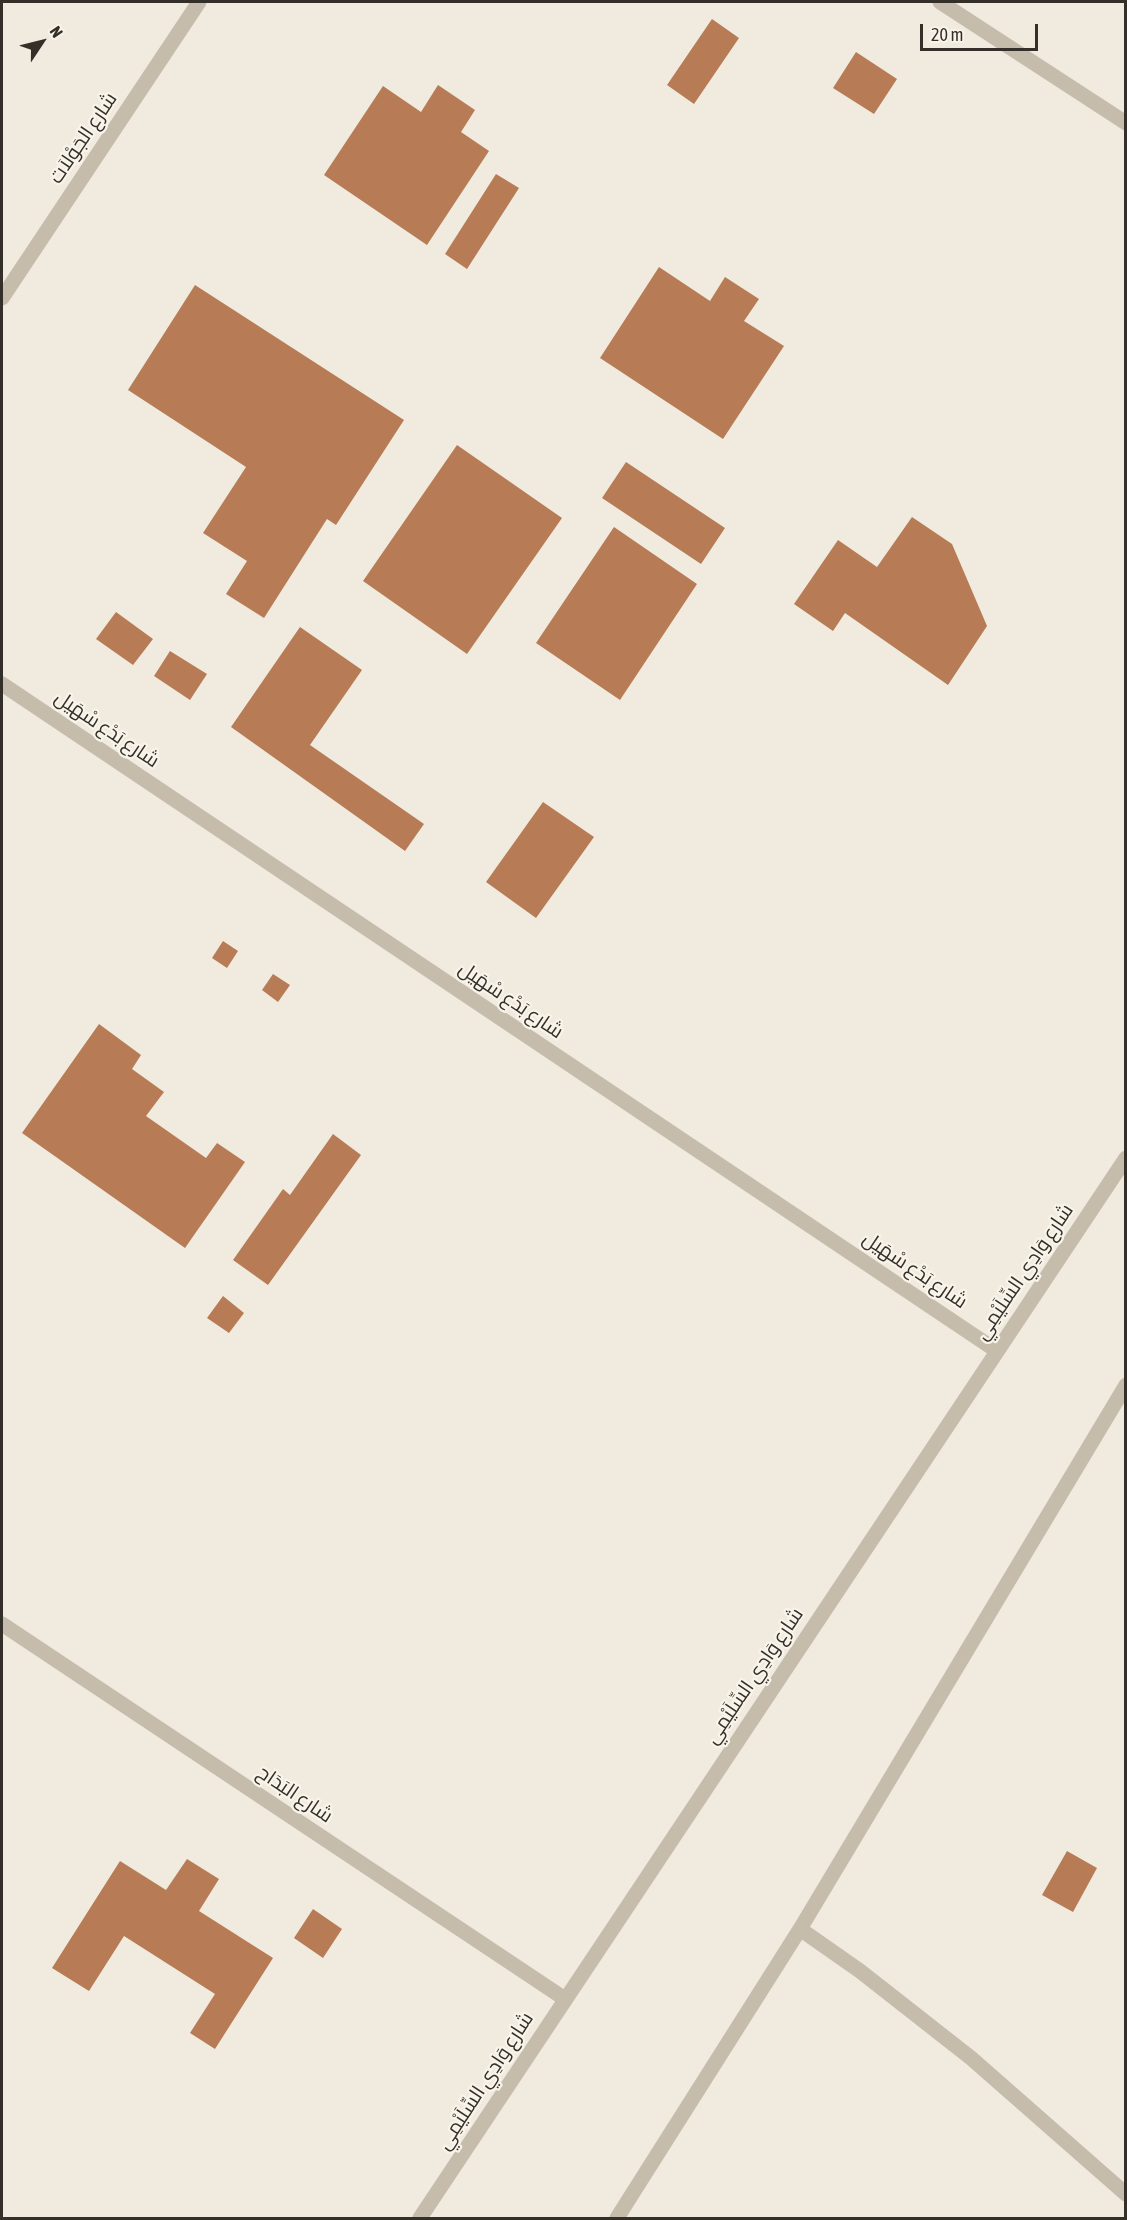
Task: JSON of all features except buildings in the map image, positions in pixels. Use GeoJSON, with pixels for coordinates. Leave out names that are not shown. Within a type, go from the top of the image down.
{"type":"FeatureCollection","features":[{"type":"Feature","properties":{"kind":"street","name":"شارع الجَوْلاَت"},"geometry":{"type":"LineString","coordinates":[[2,298],[199,2]]}},
{"type":"Feature","properties":{"kind":"street"},"geometry":{"type":"LineString","coordinates":[[940,2],[1125,123]]}},
{"type":"Feature","properties":{"kind":"street","name":"شارع بَدْع سْهَيل"},"geometry":{"type":"LineString","coordinates":[[2,684],[997,1351]]}},
{"type":"Feature","properties":{"kind":"street","name":"شارع وَادِي السِّلَيْمِي"},"geometry":{"type":"LineString","coordinates":[[420,2218],[1125,1158]]}},
{"type":"Feature","properties":{"kind":"street"},"geometry":{"type":"LineString","coordinates":[[618,2218],[800,1929],[1125,1385]]}},
{"type":"Feature","properties":{"kind":"street","name":"شارع البَدَاح"},"geometry":{"type":"LineString","coordinates":[[2,1624],[565,1999]]}},
{"type":"Feature","properties":{"kind":"street"},"geometry":{"type":"LineString","coordinates":[[800,1929],[860,1971],[971,2058],[1125,2194]]}}]}
